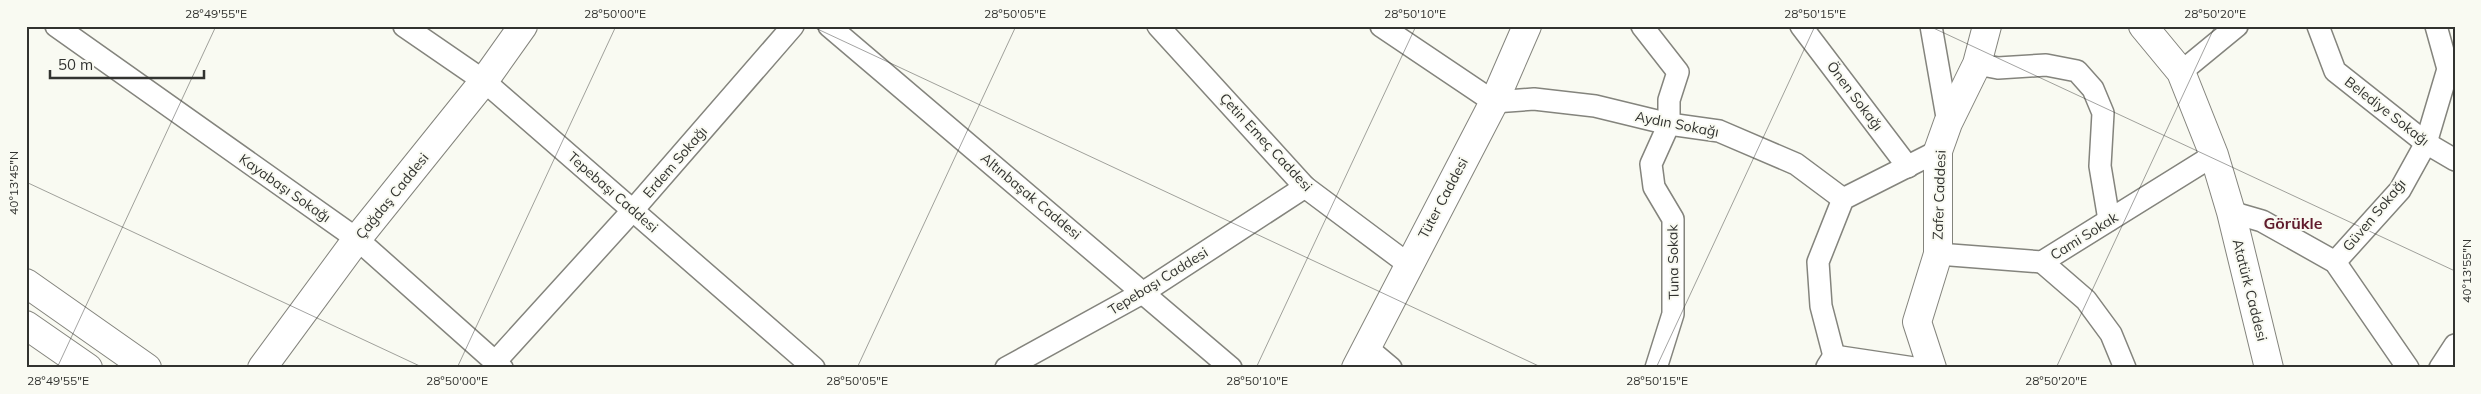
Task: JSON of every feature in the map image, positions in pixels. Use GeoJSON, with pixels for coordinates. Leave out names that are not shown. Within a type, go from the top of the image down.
{"type":"FeatureCollection","features":[{"type":"Feature","properties":{"kind":"street","name":"Kayabaşı Sokağı"},"geometry":{"type":"LineString","coordinates":[[56,26],[357,239],[499,365]]}},
{"type":"Feature","properties":{"kind":"street","name":"Tepebaşı Caddesi"},"geometry":{"type":"LineString","coordinates":[[404,26],[484,81],[814,368]]}},
{"type":"Feature","properties":{"kind":"street","name":"Çağdaş Caddesi"},"geometry":{"type":"LineString","coordinates":[[262,368],[357,239],[484,81],[524,26]]}},
{"type":"Feature","properties":{"kind":"street","name":"Erdem Sokağı"},"geometry":{"type":"LineString","coordinates":[[499,365],[793,26]]}},
{"type":"Feature","properties":{"kind":"street","name":"Altınbaşak Caddesi"},"geometry":{"type":"LineString","coordinates":[[829,26],[1144,292],[1231,368]]}},
{"type":"Feature","properties":{"kind":"street","name":"Çetin Emeç Caddesi"},"geometry":{"type":"LineString","coordinates":[[1158,26],[1305,187],[1408,264]]}},
{"type":"Feature","properties":{"kind":"street"},"geometry":{"type":"LineString","coordinates":[[1381,26],[1494,102]]}},
{"type":"Feature","properties":{"kind":"street","name":"Tüter Caddesi"},"geometry":{"type":"LineString","coordinates":[[1361,357],[1494,102],[1527,26]]}},
{"type":"Feature","properties":{"kind":"street","name":"Tuna Sokak"},"geometry":{"type":"LineString","coordinates":[[1642,26],[1678,72],[1669,100],[1669,124],[1651,164],[1654,187],[1673,219],[1673,314],[1656,368]]}},
{"type":"Feature","properties":{"kind":"street","name":"Önen Sokağı"},"geometry":{"type":"LineString","coordinates":[[1801,26],[1908,166]]}},
{"type":"Feature","properties":{"kind":"street"},"geometry":{"type":"LineString","coordinates":[[1931,26],[1948,123]]}},
{"type":"Feature","properties":{"kind":"street","name":"Zafer Caddesi"},"geometry":{"type":"LineString","coordinates":[[1932,368],[1917,322],[1938,254],[1938,152],[1948,123],[1977,64],[1987,26]]}},
{"type":"Feature","properties":{"kind":"street","name":"Atatürk Caddesi"},"geometry":{"type":"LineString","coordinates":[[2143,26],[2180,72],[2214,155],[2231,212],[2269,368]]}},
{"type":"Feature","properties":{"kind":"street"},"geometry":{"type":"LineString","coordinates":[[2180,72],[2237,26]]}},
{"type":"Feature","properties":{"kind":"street","name":"Belediye Sokağı"},"geometry":{"type":"LineString","coordinates":[[2318,26],[2335,71],[2426,143],[2455,160]]}},
{"type":"Feature","properties":{"kind":"street","name":"Güven Sokağı"},"geometry":{"type":"LineString","coordinates":[[2335,262],[2400,190],[2426,143],[2448,70],[2436,26]]}},
{"type":"Feature","properties":{"kind":"street"},"geometry":{"type":"LineString","coordinates":[[1977,64],[1998,68],[2046,65],[2077,71],[2093,89],[2103,113],[2100,166],[2109,220]]}},
{"type":"Feature","properties":{"kind":"street","name":"Aydın Sokağı"},"geometry":{"type":"LineString","coordinates":[[1494,102],[1534,99],[1595,106],[1669,124],[1719,131],[1796,164],[1843,199]]}},
{"type":"Feature","properties":{"kind":"street"},"geometry":{"type":"LineString","coordinates":[[1914,368],[1830,362],[1821,306],[1818,262],[1843,199],[1938,152]]}},
{"type":"Feature","properties":{"kind":"street","name":"Cami Sokak"},"geometry":{"type":"LineString","coordinates":[[1938,254],[2042,262],[2214,155]]}},
{"type":"Feature","properties":{"kind":"street","name":"Tepebaşı Caddesi"},"geometry":{"type":"LineString","coordinates":[[1006,368],[1144,292],[1305,187]]}},
{"type":"Feature","properties":{"kind":"street"},"geometry":{"type":"LineString","coordinates":[[2231,212],[2262,221],[2335,262],[2408,368]]}},
{"type":"Feature","properties":{"kind":"street"},"geometry":{"type":"LineString","coordinates":[[2042,262],[2086,300],[2111,334],[2125,368]]}},
{"type":"Feature","properties":{"kind":"street"},"geometry":{"type":"LineString","coordinates":[[26,283],[147,368]]}},
{"type":"Feature","properties":{"kind":"street"},"geometry":{"type":"LineString","coordinates":[[26,325],[88,368]]}},
{"type":"Feature","properties":{"kind":"street"},"geometry":{"type":"LineString","coordinates":[[2440,368],[2455,345]]}},
{"type":"Feature","properties":{"kind":"street"},"geometry":{"type":"LineString","coordinates":[[1361,357],[1391,368]]}},
{"type":"Feature","properties":{"kind":"district","name":"Görükle"},"geometry":{"type":"Point","coordinates":[2293,223]}}]}
